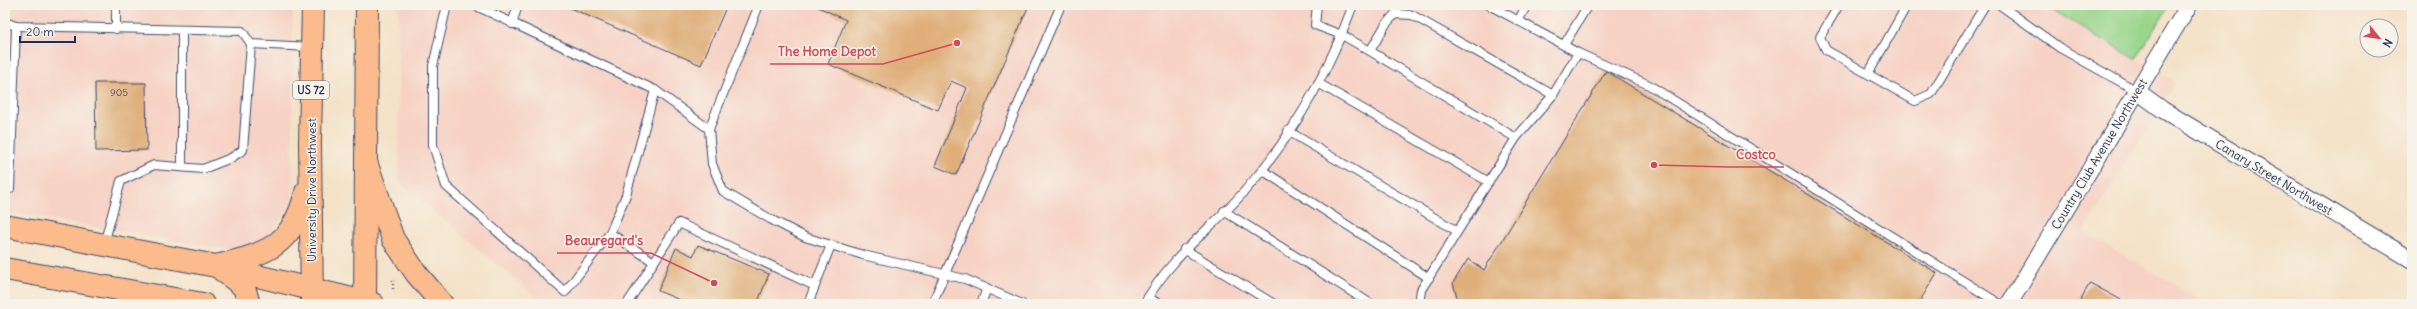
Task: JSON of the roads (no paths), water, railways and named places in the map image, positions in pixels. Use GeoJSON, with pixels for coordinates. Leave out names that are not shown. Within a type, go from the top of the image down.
{"type":"FeatureCollection","features":[{"type":"Feature","properties":{"kind":"main road","name":"University Drive Northwest"},"geometry":{"type":"LineString","coordinates":[[312,296],[310,176],[313,5]]}},
{"type":"Feature","properties":{"kind":"main road"},"geometry":{"type":"LineString","coordinates":[[5,226],[216,266],[312,296],[368,303],[366,162],[367,5]]}},
{"type":"Feature","properties":{"kind":"main road"},"geometry":{"type":"LineString","coordinates":[[366,162],[393,239],[416,273],[442,304]]}},
{"type":"Feature","properties":{"kind":"main road"},"geometry":{"type":"LineString","coordinates":[[216,266],[254,257],[274,247],[285,236],[296,220],[304,201],[310,176]]}},
{"type":"Feature","properties":{"kind":"main road"},"geometry":{"type":"LineString","coordinates":[[216,266],[244,287],[249,304]]}},
{"type":"Feature","properties":{"kind":"main road"},"geometry":{"type":"LineString","coordinates":[[5,269],[199,303]]}},
{"type":"Feature","properties":{"kind":"street","name":"Country Club Avenue Northwest"},"geometry":{"type":"LineString","coordinates":[[2009,304],[2189,5]]}},
{"type":"Feature","properties":{"kind":"street","name":"Canary Street Northwest"},"geometry":{"type":"LineString","coordinates":[[2137,91],[2163,110],[2412,260]]}},
{"type":"Feature","properties":{"kind":"lane"},"geometry":{"type":"LineString","coordinates":[[116,5],[116,29]]}},
{"type":"Feature","properties":{"kind":"lane"},"geometry":{"type":"LineString","coordinates":[[447,5],[434,66],[432,145],[446,186],[565,292],[610,233],[626,195],[655,90]]}},
{"type":"Feature","properties":{"kind":"lane"},"geometry":{"type":"LineString","coordinates":[[474,5],[655,90],[709,129]]}},
{"type":"Feature","properties":{"kind":"lane"},"geometry":{"type":"LineString","coordinates":[[512,24],[518,5]]}},
{"type":"Feature","properties":{"kind":"lane"},"geometry":{"type":"LineString","coordinates":[[759,5],[709,129],[712,164],[723,191],[770,219],[806,237],[863,255],[965,279],[1022,304]]}},
{"type":"Feature","properties":{"kind":"lane"},"geometry":{"type":"LineString","coordinates":[[932,304],[1061,5]]}},
{"type":"Feature","properties":{"kind":"lane"},"geometry":{"type":"LineString","coordinates":[[1317,5],[1315,25],[1342,36],[1370,51],[1516,138]]}},
{"type":"Feature","properties":{"kind":"lane"},"geometry":{"type":"LineString","coordinates":[[1159,304],[1146,301],[1165,271],[1184,249],[1224,211],[1262,170],[1288,131],[1318,83],[1342,36],[1353,5]]}},
{"type":"Feature","properties":{"kind":"lane"},"geometry":{"type":"LineString","coordinates":[[1488,5],[1564,45],[1578,54],[1649,85],[2000,304]]}},
{"type":"Feature","properties":{"kind":"lane"},"geometry":{"type":"LineString","coordinates":[[1518,21],[1527,5]]}},
{"type":"Feature","properties":{"kind":"lane"},"geometry":{"type":"LineString","coordinates":[[1564,45],[1588,5]]}},
{"type":"Feature","properties":{"kind":"lane"},"geometry":{"type":"LineString","coordinates":[[1839,5],[1820,37],[1826,50],[1915,102],[1931,94],[1985,5]]}},
{"type":"Feature","properties":{"kind":"lane"},"geometry":{"type":"LineString","coordinates":[[1868,74],[1907,5]]}},
{"type":"Feature","properties":{"kind":"lane"},"geometry":{"type":"LineString","coordinates":[[2000,5],[2060,48],[2137,91]]}},
{"type":"Feature","properties":{"kind":"lane"},"geometry":{"type":"LineString","coordinates":[[1370,51],[1386,24],[1394,14],[1412,15],[1553,95]]}},
{"type":"Feature","properties":{"kind":"lane"},"geometry":{"type":"LineString","coordinates":[[5,22],[16,26],[242,31],[251,44],[243,150],[231,158],[203,169],[154,165],[121,180],[103,244]]}},
{"type":"Feature","properties":{"kind":"lane"},"geometry":{"type":"LineString","coordinates":[[5,189],[10,189],[16,26]]}},
{"type":"Feature","properties":{"kind":"lane"},"geometry":{"type":"LineString","coordinates":[[182,30],[182,167]]}},
{"type":"Feature","properties":{"kind":"lane"},"geometry":{"type":"LineString","coordinates":[[251,44],[312,48]]}},
{"type":"Feature","properties":{"kind":"lane"},"geometry":{"type":"LineString","coordinates":[[1419,304],[1422,290],[1429,278],[1516,138],[1553,95],[1578,54]]}},
{"type":"Feature","properties":{"kind":"lane"},"geometry":{"type":"LineString","coordinates":[[1318,83],[1489,182]]}},
{"type":"Feature","properties":{"kind":"lane"},"geometry":{"type":"LineString","coordinates":[[1288,131],[1457,231]]}},
{"type":"Feature","properties":{"kind":"lane"},"geometry":{"type":"LineString","coordinates":[[1262,170],[1429,278]]}},
{"type":"Feature","properties":{"kind":"lane"},"geometry":{"type":"LineString","coordinates":[[1224,211],[1371,304]]}},
{"type":"Feature","properties":{"kind":"lane"},"geometry":{"type":"LineString","coordinates":[[627,304],[679,223],[816,286]]}},
{"type":"Feature","properties":{"kind":"lane"},"geometry":{"type":"LineString","coordinates":[[610,233],[654,262]]}},
{"type":"Feature","properties":{"kind":"lane"},"geometry":{"type":"LineString","coordinates":[[808,304],[831,245]]}},
{"type":"Feature","properties":{"kind":"lane"},"geometry":{"type":"LineString","coordinates":[[1184,249],[1274,304]]}},
{"type":"Feature","properties":{"kind":"lane"},"geometry":{"type":"LineString","coordinates":[[981,304],[987,288]]}},
{"type":"Feature","properties":{"kind":"place","name":"The Home Depot"},"geometry":{"type":"Point","coordinates":[957,43]}},
{"type":"Feature","properties":{"kind":"place","name":"Costco"},"geometry":{"type":"Point","coordinates":[1654,165]}},
{"type":"Feature","properties":{"kind":"place","name":"Beauregard's"},"geometry":{"type":"Point","coordinates":[714,283]}}]}
